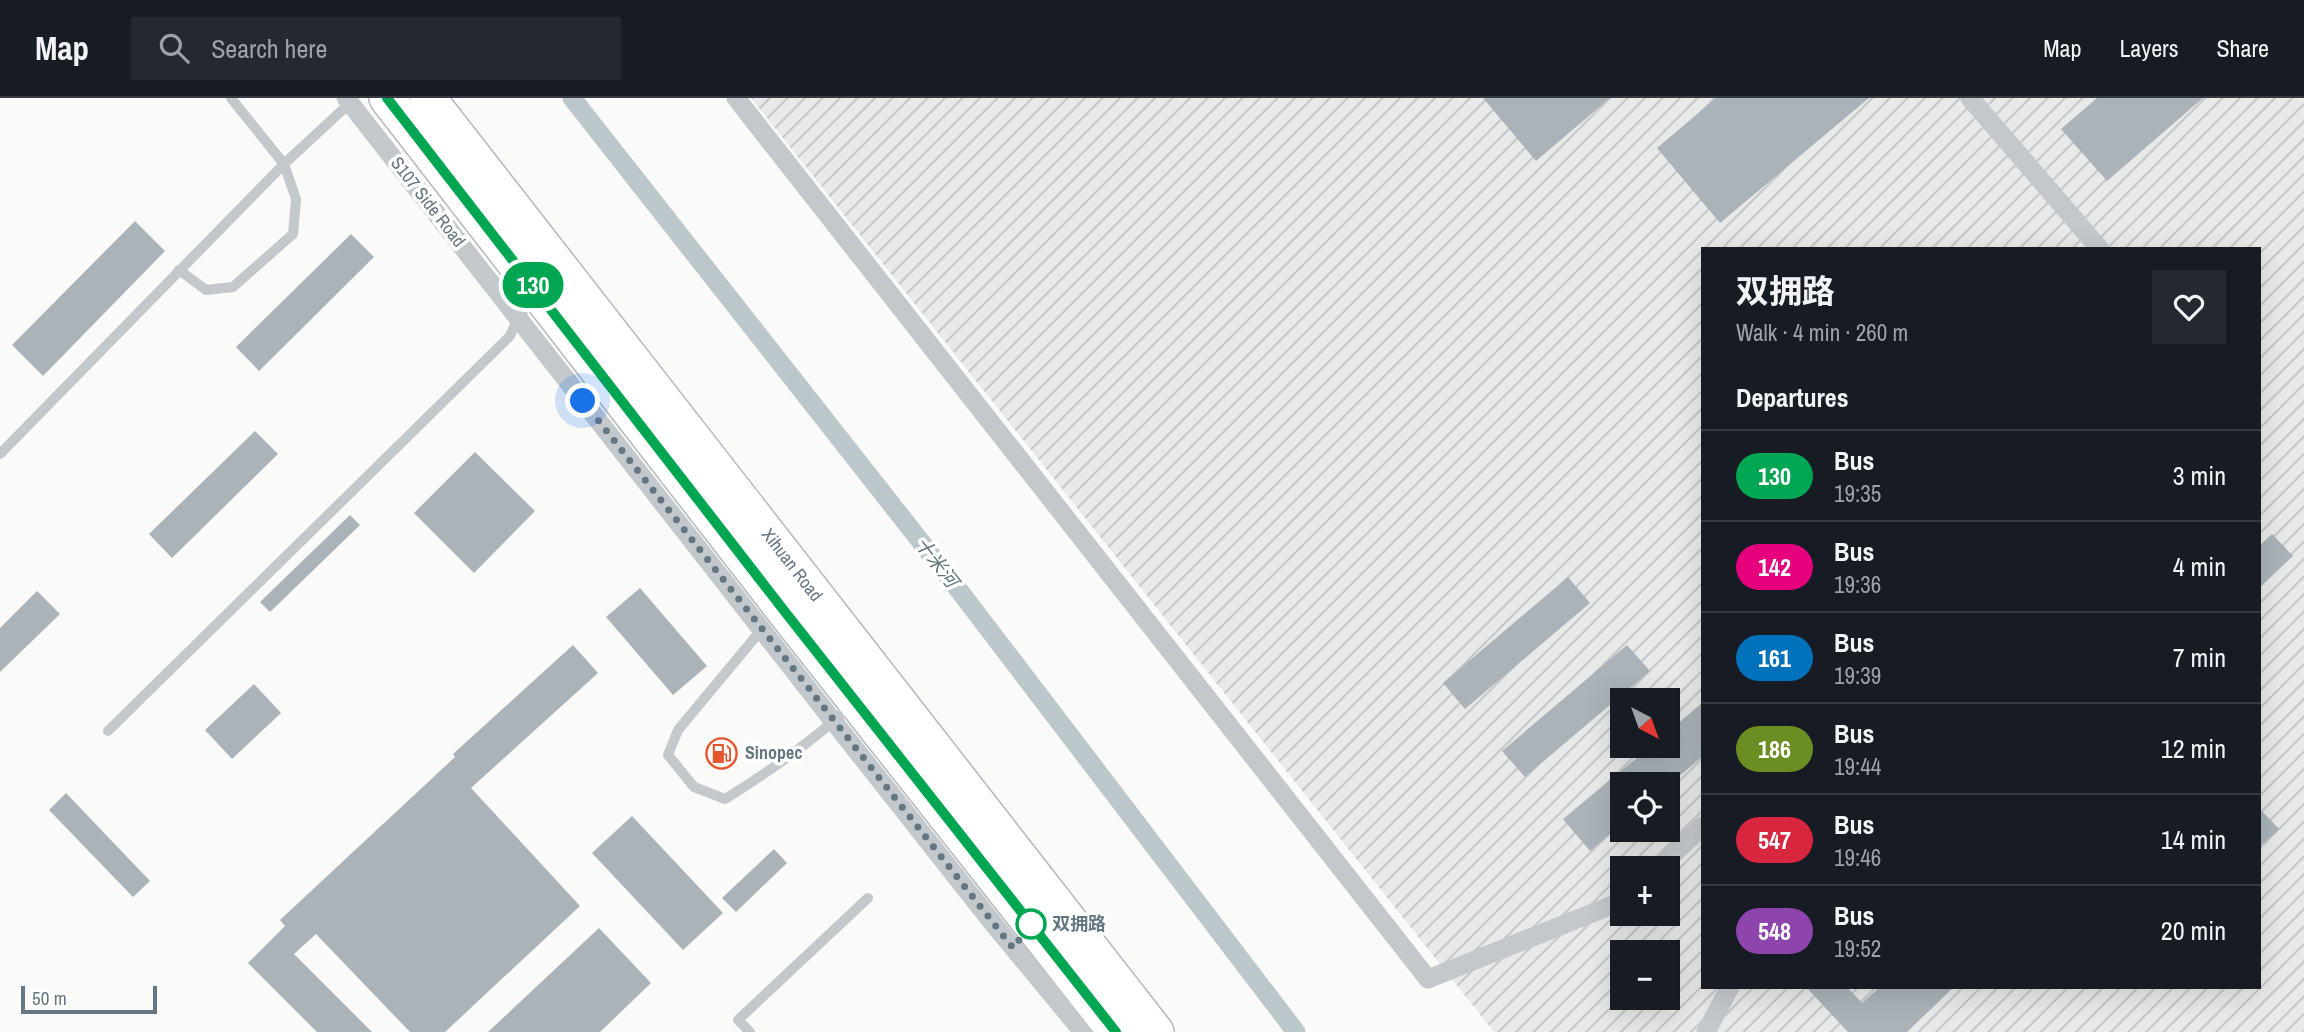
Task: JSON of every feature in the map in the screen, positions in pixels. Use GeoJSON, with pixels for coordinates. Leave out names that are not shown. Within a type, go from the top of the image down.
{"type":"FeatureCollection","features":[{"type":"Feature","properties":{"kind":"highway","name":"Xihuan Road"},"geometry":{"type":"LineString","coordinates":[[387,98],[528,304],[844,712],[1139,1027]]}},
{"type":"Feature","properties":{"kind":"highway","name":"Xihuan Road"},"geometry":{"type":"LineString","coordinates":[[428,98],[1139,1027]]}},
{"type":"Feature","properties":{"kind":"street"},"geometry":{"type":"LineString","coordinates":[[736,98],[1427,979],[1610,906]]}},
{"type":"Feature","properties":{"kind":"street"},"geometry":{"type":"LineString","coordinates":[[1970,98],[2098,247]]}},
{"type":"Feature","properties":{"kind":"street","name":"S107 Side Road"},"geometry":{"type":"LineString","coordinates":[[350,100],[528,304]]}},
{"type":"Feature","properties":{"kind":"street"},"geometry":{"type":"LineString","coordinates":[[844,712],[996,927],[1083,1032]]}},
{"type":"Feature","properties":{"kind":"street"},"geometry":{"type":"LineString","coordinates":[[1671,856],[1701,828]]}},
{"type":"Feature","properties":{"kind":"street"},"geometry":{"type":"LineString","coordinates":[[1706,1032],[1729,989]]}},
{"type":"Feature","properties":{"kind":"lane"},"geometry":{"type":"LineString","coordinates":[[179,270],[206,290],[233,287],[293,234],[296,199],[284,164],[231,98]]}},
{"type":"Feature","properties":{"kind":"lane"},"geometry":{"type":"LineString","coordinates":[[0,453],[350,100]]}},
{"type":"Feature","properties":{"kind":"lane"},"geometry":{"type":"LineString","coordinates":[[108,731],[510,336],[528,304]]}},
{"type":"Feature","properties":{"kind":"lane"},"geometry":{"type":"LineString","coordinates":[[772,618],[678,730],[668,755],[694,787],[725,799],[771,770],[844,712]]}},
{"type":"Feature","properties":{"kind":"lane"},"geometry":{"type":"LineString","coordinates":[[750,1032],[738,1020],[868,898]]}},
{"type":"Feature","properties":{"kind":"shaded area"},"geometry":{"type":"Polygon","coordinates":[[[751,98],[2304,98],[2304,1032],[1494,1032],[751,98]]]}},
{"type":"Feature","properties":{"kind":"building"},"geometry":{"type":"Polygon","coordinates":[[[1483,98],[1610,98],[1536,161],[1483,98]]]}},
{"type":"Feature","properties":{"kind":"building"},"geometry":{"type":"Polygon","coordinates":[[[1716,98],[1869,98],[1720,223],[1657,148],[1716,98]]]}},
{"type":"Feature","properties":{"kind":"building"},"geometry":{"type":"Polygon","coordinates":[[[2097,98],[2203,98],[2107,181],[2061,129],[2097,98]]]}},
{"type":"Feature","properties":{"kind":"building"},"geometry":{"type":"Polygon","coordinates":[[[135,221],[165,251],[43,376],[12,345],[135,221]]]}},
{"type":"Feature","properties":{"kind":"building"},"geometry":{"type":"Polygon","coordinates":[[[351,234],[374,257],[259,371],[236,347],[351,234]]]}},
{"type":"Feature","properties":{"kind":"building"},"geometry":{"type":"Polygon","coordinates":[[[255,431],[278,454],[172,558],[149,534],[255,431]]]}},
{"type":"Feature","properties":{"kind":"building"},"geometry":{"type":"Polygon","coordinates":[[[475,452],[535,511],[474,573],[414,513],[475,452]]]}},
{"type":"Feature","properties":{"kind":"building"},"geometry":{"type":"Polygon","coordinates":[[[350,515],[360,525],[270,612],[260,602],[350,515]]]}},
{"type":"Feature","properties":{"kind":"building"},"geometry":{"type":"Polygon","coordinates":[[[2272,534],[2293,556],[2261,586],[2261,544],[2272,534]]]}},
{"type":"Feature","properties":{"kind":"building"},"geometry":{"type":"Polygon","coordinates":[[[1568,577],[1590,603],[1465,709],[1443,683],[1568,577]]]}},
{"type":"Feature","properties":{"kind":"building"},"geometry":{"type":"Polygon","coordinates":[[[640,588],[707,666],[673,695],[606,617],[640,588]]]}},
{"type":"Feature","properties":{"kind":"building"},"geometry":{"type":"Polygon","coordinates":[[[37,591],[60,614],[0,672],[0,628],[37,591]]]}},
{"type":"Feature","properties":{"kind":"building"},"geometry":{"type":"Polygon","coordinates":[[[573,645],[598,673],[471,788],[580,906],[445,1032],[410,1032],[316,934],[294,954],[372,1032],[317,1032],[248,963],[285,926],[280,920],[455,757],[453,754],[573,645]]]}},
{"type":"Feature","properties":{"kind":"building"},"geometry":{"type":"Polygon","coordinates":[[[1627,645],[1650,671],[1630,688],[1610,688],[1610,705],[1525,777],[1502,751],[1627,645]]]}},
{"type":"Feature","properties":{"kind":"building"},"geometry":{"type":"Polygon","coordinates":[[[254,684],[281,713],[232,759],[205,730],[254,684]]]}},
{"type":"Feature","properties":{"kind":"building"},"geometry":{"type":"Polygon","coordinates":[[[1701,704],[1701,758],[1680,776],[1680,772],[1620,772],[1637,758],[1680,758],[1680,722],[1701,704]]]}},
{"type":"Feature","properties":{"kind":"building"},"geometry":{"type":"Polygon","coordinates":[[[1610,780],[1610,834],[1590,851],[1563,819],[1610,780]]]}},
{"type":"Feature","properties":{"kind":"building"},"geometry":{"type":"Polygon","coordinates":[[[66,793],[150,881],[133,897],[49,810],[66,793]]]}},
{"type":"Feature","properties":{"kind":"building"},"geometry":{"type":"Polygon","coordinates":[[[2261,810],[2279,829],[2261,845],[2261,810]]]}},
{"type":"Feature","properties":{"kind":"building"},"geometry":{"type":"Polygon","coordinates":[[[632,816],[723,913],[683,950],[592,853],[632,816]]]}},
{"type":"Feature","properties":{"kind":"building"},"geometry":{"type":"Polygon","coordinates":[[[774,849],[787,863],[736,912],[722,898],[774,849]]]}},
{"type":"Feature","properties":{"kind":"building"},"geometry":{"type":"Polygon","coordinates":[[[599,928],[651,983],[600,1032],[488,1032],[599,928]]]}},
{"type":"Feature","properties":{"kind":"building"},"geometry":{"type":"Polygon","coordinates":[[[1808,989],[1849,989],[1862,1003],[1878,989],[1952,989],[1907,1032],[1848,1032],[1808,989]]]}},
{"type":"Feature","properties":{"kind":"waterway","name":"十米河"},"geometry":{"type":"LineString","coordinates":[[572,98],[958,589],[1296,1032]]}},
{"type":"Feature","properties":{"kind":"bus line","name":"130"},"geometry":{"type":"LineString","coordinates":[[387,98],[782,608],[1116,1032]]}},
{"type":"Feature","properties":{"kind":"place","name":"Sinopec"},"geometry":{"type":"Point","coordinates":[722,753]}},
{"type":"Feature","properties":{"kind":"place","name":"双拥路"},"geometry":{"type":"Point","coordinates":[1031,924]}},
{"type":"Feature","properties":{"kind":"route"},"geometry":{"type":"LineString","coordinates":[[583,401],[1013,948],[1031,924]]}}]}
